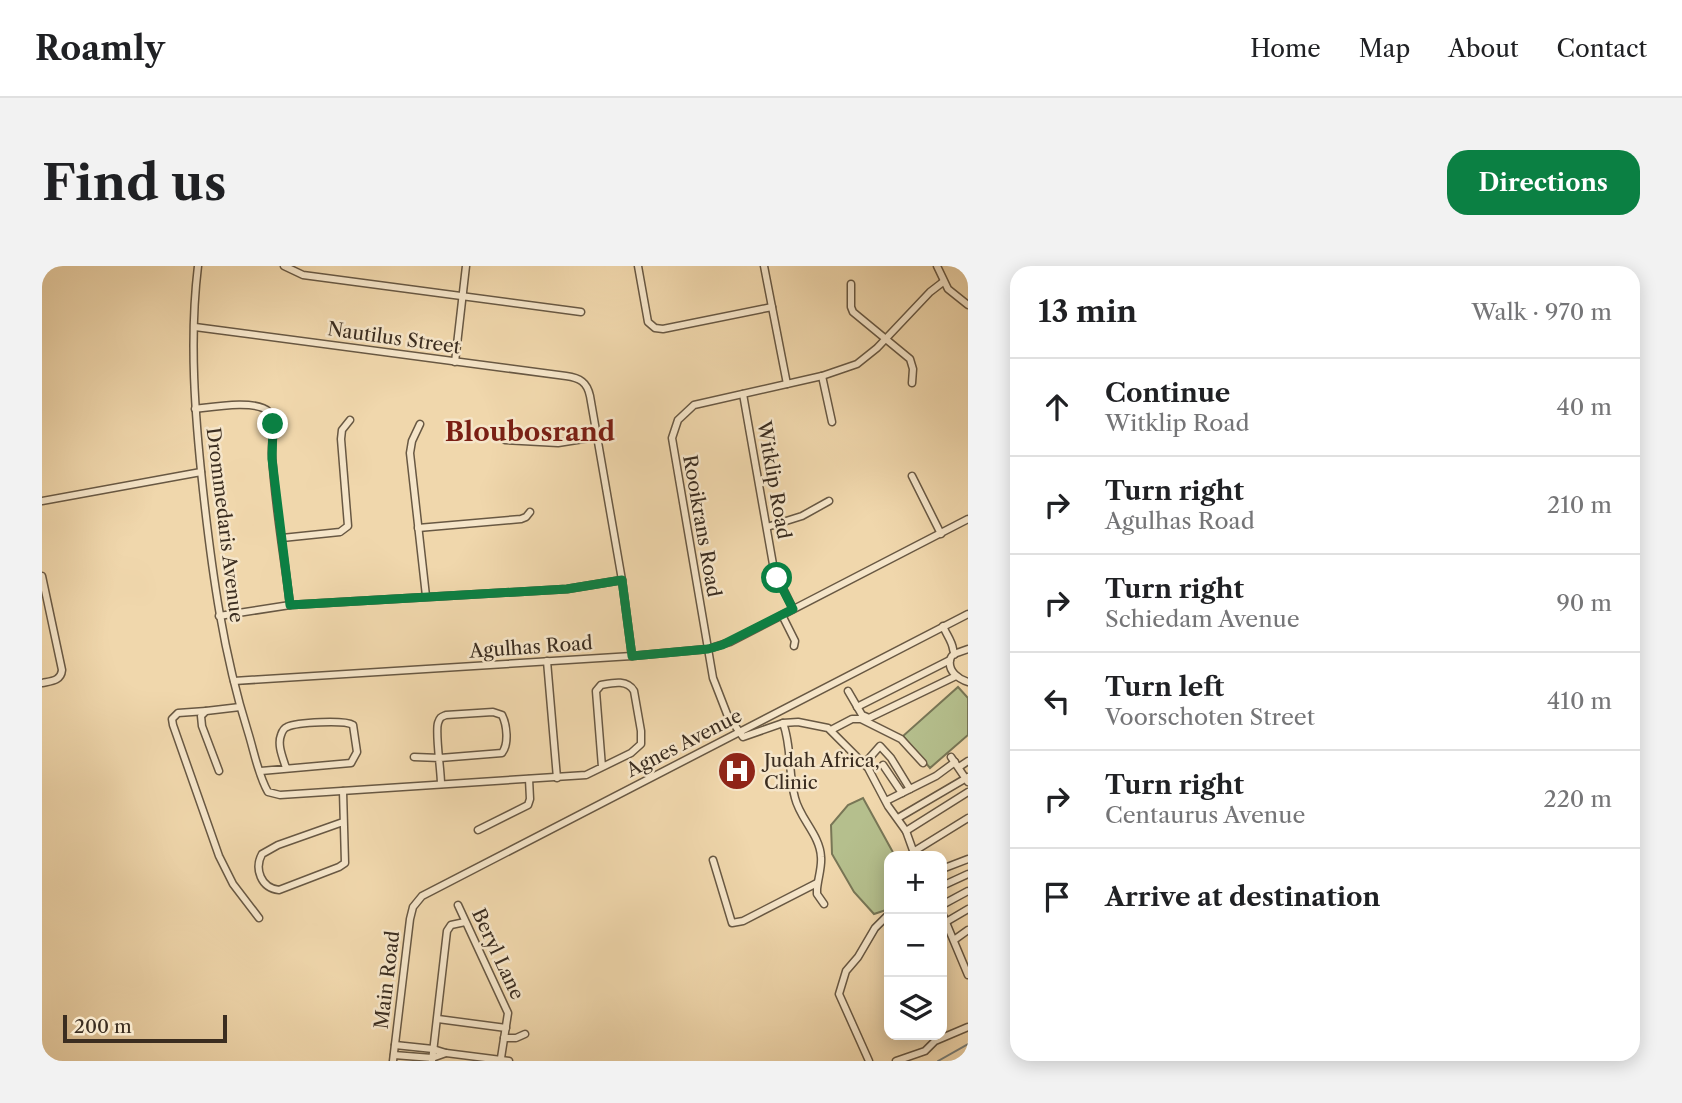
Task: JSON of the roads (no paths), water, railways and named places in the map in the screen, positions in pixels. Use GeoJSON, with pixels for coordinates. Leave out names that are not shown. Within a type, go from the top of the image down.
{"type":"FeatureCollection","features":[{"type":"Feature","properties":{"kind":"street","name":"Drommedaris Avenue"},"geometry":{"type":"LineString","coordinates":[[198,266],[195,409],[211,568],[219,617],[240,707],[268,792],[343,791]]}},
{"type":"Feature","properties":{"kind":"street"},"geometry":{"type":"LineString","coordinates":[[285,266],[303,275],[581,312]]}},
{"type":"Feature","properties":{"kind":"street"},"geometry":{"type":"LineString","coordinates":[[455,362],[466,266]]}},
{"type":"Feature","properties":{"kind":"street"},"geometry":{"type":"LineString","coordinates":[[638,266],[648,322],[655,328],[663,329],[772,307]]}},
{"type":"Feature","properties":{"kind":"street"},"geometry":{"type":"LineString","coordinates":[[764,266],[787,384]]}},
{"type":"Feature","properties":{"kind":"street"},"geometry":{"type":"LineString","coordinates":[[937,266],[943,282],[968,305]]}},
{"type":"Feature","properties":{"kind":"street","name":"Rooikrans Road"},"geometry":{"type":"LineString","coordinates":[[738,732],[717,692],[708,649],[672,443],[673,433],[681,415],[692,407],[822,376],[861,362],[943,282]]}},
{"type":"Feature","properties":{"kind":"street"},"geometry":{"type":"LineString","coordinates":[[851,284],[853,312],[909,359],[913,369],[912,383]]}},
{"type":"Feature","properties":{"kind":"street","name":"Nautilus Street"},"geometry":{"type":"LineString","coordinates":[[195,327],[572,377],[582,380],[586,385],[596,437]]}},
{"type":"Feature","properties":{"kind":"street"},"geometry":{"type":"LineString","coordinates":[[822,376],[832,422]]}},
{"type":"Feature","properties":{"kind":"street","name":"Witklip Road"},"geometry":{"type":"LineString","coordinates":[[743,394],[774,570],[793,609]]}},
{"type":"Feature","properties":{"kind":"street"},"geometry":{"type":"LineString","coordinates":[[195,409],[237,405],[264,408],[270,414],[273,424],[272,459],[290,605]]}},
{"type":"Feature","properties":{"kind":"street"},"geometry":{"type":"LineString","coordinates":[[282,538],[340,532],[348,526],[341,443],[342,430],[350,420]]}},
{"type":"Feature","properties":{"kind":"street"},"geometry":{"type":"LineString","coordinates":[[420,424],[410,453],[426,596]]}},
{"type":"Feature","properties":{"kind":"street"},"geometry":{"type":"LineString","coordinates":[[505,440],[558,443],[596,437],[622,580],[632,656]]}},
{"type":"Feature","properties":{"kind":"street"},"geometry":{"type":"LineString","coordinates":[[42,501],[201,472]]}},
{"type":"Feature","properties":{"kind":"street"},"geometry":{"type":"LineString","coordinates":[[912,476],[941,534]]}},
{"type":"Feature","properties":{"kind":"street"},"geometry":{"type":"LineString","coordinates":[[767,527],[802,516],[829,501]]}},
{"type":"Feature","properties":{"kind":"street"},"geometry":{"type":"LineString","coordinates":[[418,528],[523,519],[530,512]]}},
{"type":"Feature","properties":{"kind":"street","name":"Agulhas Road"},"geometry":{"type":"LineString","coordinates":[[234,681],[708,649],[730,642],[968,519]]}},
{"type":"Feature","properties":{"kind":"street"},"geometry":{"type":"LineString","coordinates":[[42,576],[62,670],[57,679],[42,683]]}},
{"type":"Feature","properties":{"kind":"street"},"geometry":{"type":"LineString","coordinates":[[219,617],[290,605],[567,589],[622,580]]}},
{"type":"Feature","properties":{"kind":"street","name":"Agnes Avenue"},"geometry":{"type":"LineString","coordinates":[[416,903],[426,893],[968,614]]}},
{"type":"Feature","properties":{"kind":"street"},"geometry":{"type":"LineString","coordinates":[[782,615],[795,642],[794,646]]}},
{"type":"Feature","properties":{"kind":"street"},"geometry":{"type":"LineString","coordinates":[[943,626],[956,676]]}},
{"type":"Feature","properties":{"kind":"street"},"geometry":{"type":"LineString","coordinates":[[857,707],[968,649]]}},
{"type":"Feature","properties":{"kind":"street"},"geometry":{"type":"LineString","coordinates":[[547,661],[557,778]]}},
{"type":"Feature","properties":{"kind":"street"},"geometry":{"type":"LineString","coordinates":[[956,676],[968,682]]}},
{"type":"Feature","properties":{"kind":"street"},"geometry":{"type":"LineString","coordinates":[[848,691],[864,718],[869,718],[956,676]]}},
{"type":"Feature","properties":{"kind":"street"},"geometry":{"type":"LineString","coordinates":[[343,822],[267,850],[260,857],[259,866],[259,874],[265,884],[279,890],[341,867],[346,859],[343,791],[586,775],[631,753],[641,744],[641,731],[634,691],[626,683],[601,685],[596,691],[602,767]]}},
{"type":"Feature","properties":{"kind":"street"},"geometry":{"type":"LineString","coordinates":[[240,707],[178,713],[172,719],[219,858],[234,886],[259,918]]}},
{"type":"Feature","properties":{"kind":"street"},"geometry":{"type":"LineString","coordinates":[[205,711],[201,716],[201,723],[219,771]]}},
{"type":"Feature","properties":{"kind":"street"},"geometry":{"type":"LineString","coordinates":[[414,757],[440,758],[499,754],[506,746],[504,718],[493,712],[443,716],[437,727],[440,758],[441,784]]}},
{"type":"Feature","properties":{"kind":"street"},"geometry":{"type":"LineString","coordinates":[[831,730],[852,719],[861,719],[901,739],[923,763]]}},
{"type":"Feature","properties":{"kind":"street"},"geometry":{"type":"LineString","coordinates":[[261,771],[351,763],[357,752],[353,725],[339,722],[285,728],[279,744],[286,768]]}},
{"type":"Feature","properties":{"kind":"street"},"geometry":{"type":"LineString","coordinates":[[783,723],[788,735],[798,810],[815,836],[821,856],[817,894],[824,904]]}},
{"type":"Feature","properties":{"kind":"street"},"geometry":{"type":"LineString","coordinates":[[738,732],[746,736],[783,723],[810,723],[831,730],[865,763],[906,831],[913,851]]}},
{"type":"Feature","properties":{"kind":"street"},"geometry":{"type":"LineString","coordinates":[[865,763],[880,746],[891,758],[910,789]]}},
{"type":"Feature","properties":{"kind":"street"},"geometry":{"type":"LineString","coordinates":[[886,801],[955,762],[968,761]]}},
{"type":"Feature","properties":{"kind":"street"},"geometry":{"type":"LineString","coordinates":[[898,818],[967,779],[955,762]]}},
{"type":"Feature","properties":{"kind":"street"},"geometry":{"type":"LineString","coordinates":[[883,765],[902,793]]}},
{"type":"Feature","properties":{"kind":"street"},"geometry":{"type":"LineString","coordinates":[[478,830],[528,805],[529,779]]}},
{"type":"Feature","properties":{"kind":"street"},"geometry":{"type":"LineString","coordinates":[[906,831],[968,792]]}},
{"type":"Feature","properties":{"kind":"street"},"geometry":{"type":"LineString","coordinates":[[918,851],[968,818]]}},
{"type":"Feature","properties":{"kind":"street"},"geometry":{"type":"LineString","coordinates":[[947,867],[968,859]]}},
{"type":"Feature","properties":{"kind":"street"},"geometry":{"type":"LineString","coordinates":[[713,860],[732,923],[743,921],[817,883]]}},
{"type":"Feature","properties":{"kind":"street"},"geometry":{"type":"LineString","coordinates":[[947,884],[968,874]]}},
{"type":"Feature","properties":{"kind":"street"},"geometry":{"type":"LineString","coordinates":[[947,902],[968,891]]}},
{"type":"Feature","properties":{"kind":"street","name":"Main Road"},"geometry":{"type":"LineString","coordinates":[[393,1058],[410,919],[416,903]]}},
{"type":"Feature","properties":{"kind":"street","name":"Beryl Lane"},"geometry":{"type":"LineString","coordinates":[[458,905],[507,1010],[501,1059]]}},
{"type":"Feature","properties":{"kind":"street"},"geometry":{"type":"LineString","coordinates":[[947,921],[968,909]]}},
{"type":"Feature","properties":{"kind":"street"},"geometry":{"type":"LineString","coordinates":[[869,1061],[839,994],[846,971],[884,919]]}},
{"type":"Feature","properties":{"kind":"street"},"geometry":{"type":"LineString","coordinates":[[432,1060],[447,931],[451,925],[465,922]]}},
{"type":"Feature","properties":{"kind":"street"},"geometry":{"type":"LineString","coordinates":[[947,924],[968,975]]}},
{"type":"Feature","properties":{"kind":"street"},"geometry":{"type":"LineString","coordinates":[[954,940],[968,930]]}},
{"type":"Feature","properties":{"kind":"street"},"geometry":{"type":"LineString","coordinates":[[960,953],[968,948]]}},
{"type":"Feature","properties":{"kind":"street"},"geometry":{"type":"LineString","coordinates":[[438,1019],[506,1028]]}},
{"type":"Feature","properties":{"kind":"street"},"geometry":{"type":"LineString","coordinates":[[896,1061],[925,1051],[937,1040],[968,1027]]}},
{"type":"Feature","properties":{"kind":"street"},"geometry":{"type":"LineString","coordinates":[[504,1038],[525,1034]]}},
{"type":"Feature","properties":{"kind":"street"},"geometry":{"type":"LineString","coordinates":[[395,1045],[509,1061]]}},
{"type":"Feature","properties":{"kind":"street"},"geometry":{"type":"LineString","coordinates":[[393,1058],[432,1060],[446,1053]]}},
{"type":"Feature","properties":{"kind":"waterway"},"geometry":{"type":"LineString","coordinates":[[938,1061],[968,1044]]}},
{"type":"Feature","properties":{"kind":"place","name":"Judah Africa, Clinic"},"geometry":{"type":"Point","coordinates":[737,771]}},
{"type":"Feature","properties":{"kind":"district","name":"Bloubosrand"},"geometry":{"type":"Point","coordinates":[530,432]}}]}
